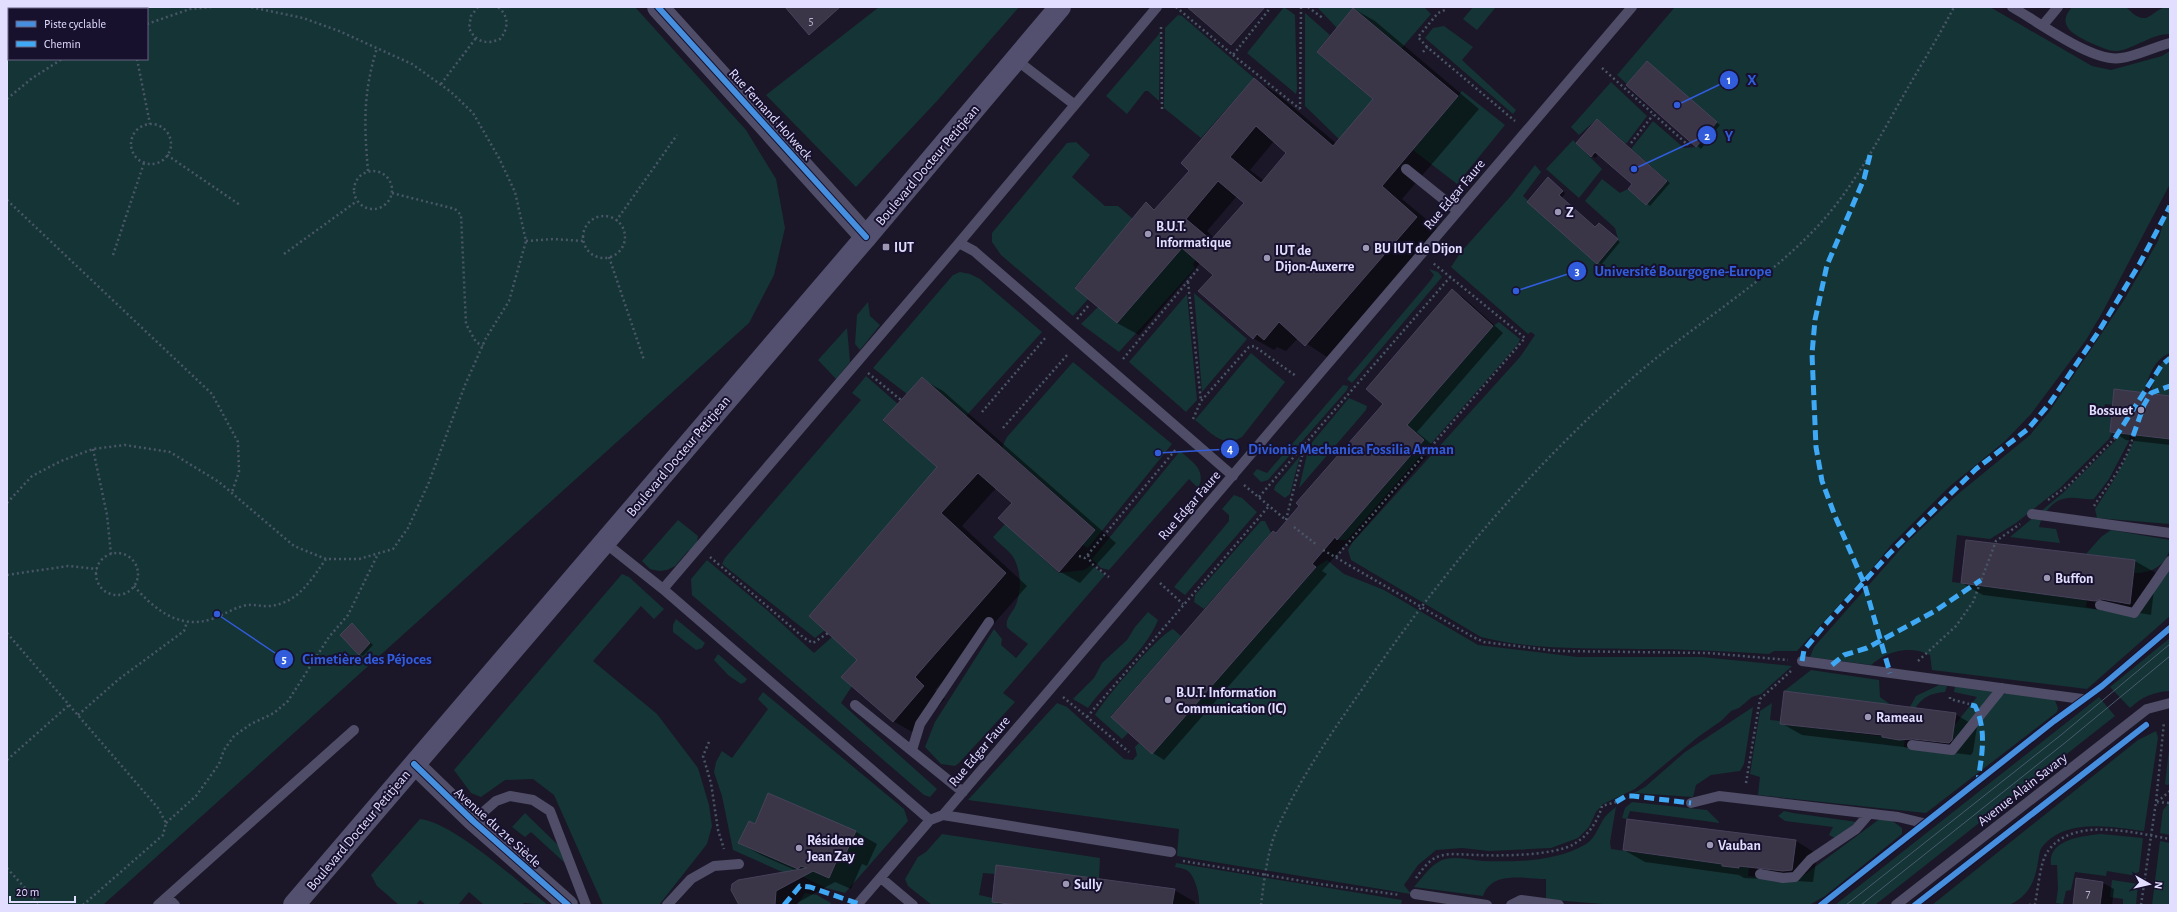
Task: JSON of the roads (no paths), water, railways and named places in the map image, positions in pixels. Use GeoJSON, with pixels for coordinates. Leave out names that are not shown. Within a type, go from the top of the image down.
{"type":"FeatureCollection","features":[{"type":"Feature","properties":{"kind":"main road","name":"Boulevard Docteur Petitjean"},"geometry":{"type":"LineString","coordinates":[[294,905],[866,237],[1060,7]]}},
{"type":"Feature","properties":{"kind":"street","name":"Rue Fernand Holweck"},"geometry":{"type":"LineString","coordinates":[[658,7],[866,237]]}},
{"type":"Feature","properties":{"kind":"street","name":"Avenue du 21e Siècle"},"geometry":{"type":"LineString","coordinates":[[414,764],[473,821],[568,905]]}},
{"type":"Feature","properties":{"kind":"lane"},"geometry":{"type":"LineString","coordinates":[[663,589],[959,243],[1157,7]]}},
{"type":"Feature","properties":{"kind":"lane","name":"Rue Edgar Faure"},"geometry":{"type":"LineString","coordinates":[[857,905],[930,820],[943,815],[963,792],[1632,7]]}},
{"type":"Feature","properties":{"kind":"lane"},"geometry":{"type":"LineString","coordinates":[[2012,7],[2090,53],[2106,58],[2121,58],[2170,42]]}},
{"type":"Feature","properties":{"kind":"lane"},"geometry":{"type":"LineString","coordinates":[[2043,25],[2058,7]]}},
{"type":"Feature","properties":{"kind":"lane"},"geometry":{"type":"LineString","coordinates":[[1016,59],[1075,105]]}},
{"type":"Feature","properties":{"kind":"lane"},"geometry":{"type":"LineString","coordinates":[[1406,169],[1458,211]]}},
{"type":"Feature","properties":{"kind":"lane"},"geometry":{"type":"LineString","coordinates":[[959,243],[974,252],[1233,476]]}},
{"type":"Feature","properties":{"kind":"lane"},"geometry":{"type":"LineString","coordinates":[[2032,514],[2170,533]]}},
{"type":"Feature","properties":{"kind":"lane"},"geometry":{"type":"LineString","coordinates":[[604,542],[663,589],[930,820]]}},
{"type":"Feature","properties":{"kind":"lane"},"geometry":{"type":"LineString","coordinates":[[2100,606],[2134,613],[2170,560]]}},
{"type":"Feature","properties":{"kind":"lane"},"geometry":{"type":"LineString","coordinates":[[912,750],[920,724],[989,622]]}},
{"type":"Feature","properties":{"kind":"lane"},"geometry":{"type":"LineString","coordinates":[[1802,661],[2082,700]]}},
{"type":"Feature","properties":{"kind":"lane"},"geometry":{"type":"LineString","coordinates":[[1912,745],[1952,750],[2002,688]]}},
{"type":"Feature","properties":{"kind":"lane","name":"Avenue Alain Savary"},"geometry":{"type":"LineString","coordinates":[[1896,905],[2142,712],[2157,705],[2170,703]]}},
{"type":"Feature","properties":{"kind":"lane"},"geometry":{"type":"LineString","coordinates":[[855,705],[963,792]]}},
{"type":"Feature","properties":{"kind":"lane"},"geometry":{"type":"LineString","coordinates":[[158,905],[354,730]]}},
{"type":"Feature","properties":{"kind":"lane"},"geometry":{"type":"LineString","coordinates":[[473,821],[496,801],[510,796],[533,800],[550,811],[586,905]]}},
{"type":"Feature","properties":{"kind":"lane"},"geometry":{"type":"LineString","coordinates":[[1692,803],[1719,796],[1869,814],[1923,823]]}},
{"type":"Feature","properties":{"kind":"lane"},"geometry":{"type":"LineString","coordinates":[[1760,874],[1783,878],[1795,877],[1810,860],[1856,829],[1869,814]]}},
{"type":"Feature","properties":{"kind":"lane"},"geometry":{"type":"LineString","coordinates":[[943,815],[1171,852]]}},
{"type":"Feature","properties":{"kind":"lane"},"geometry":{"type":"LineString","coordinates":[[667,905],[691,879],[714,866],[734,864]]}},
{"type":"Feature","properties":{"kind":"lane"},"geometry":{"type":"LineString","coordinates":[[881,878],[913,905]]}},
{"type":"Feature","properties":{"kind":"lane"},"geometry":{"type":"LineString","coordinates":[[1415,894],[1487,905]]}},
{"type":"Feature","properties":{"kind":"lane"},"geometry":{"type":"LineString","coordinates":[[167,897],[175,905]]}},
{"type":"Feature","properties":{"kind":"lane"},"geometry":{"type":"LineString","coordinates":[[1512,905],[1521,900],[1559,905]]}},
{"type":"Feature","properties":{"kind":"tram line"},"geometry":{"type":"LineString","coordinates":[[1846,905],[2061,735],[2170,644]]}},
{"type":"Feature","properties":{"kind":"tram line"},"geometry":{"type":"LineString","coordinates":[[1861,905],[2066,742],[2170,656]]}},
{"type":"Feature","properties":{"kind":"place","name":"X"},"geometry":{"type":"Point","coordinates":[1677,105]}},
{"type":"Feature","properties":{"kind":"place","name":"Y"},"geometry":{"type":"Point","coordinates":[1634,169]}},
{"type":"Feature","properties":{"kind":"place","name":"Z"},"geometry":{"type":"Point","coordinates":[1558,212]}},
{"type":"Feature","properties":{"kind":"place","name":"B.U.T. Informatique"},"geometry":{"type":"Point","coordinates":[1148,234]}},
{"type":"Feature","properties":{"kind":"place","name":"IUT"},"geometry":{"type":"Point","coordinates":[886,247]}},
{"type":"Feature","properties":{"kind":"place","name":"BU IUT de Dijon"},"geometry":{"type":"Point","coordinates":[1366,248]}},
{"type":"Feature","properties":{"kind":"place","name":"IUT de Dijon-Auxerre"},"geometry":{"type":"Point","coordinates":[1267,258]}},
{"type":"Feature","properties":{"kind":"place","name":"Université Bourgogne-Europe"},"geometry":{"type":"Point","coordinates":[1516,291]}},
{"type":"Feature","properties":{"kind":"place","name":"Bossuet"},"geometry":{"type":"Point","coordinates":[2141,410]}},
{"type":"Feature","properties":{"kind":"place","name":"Divionis Mechanica Fossilia Arman"},"geometry":{"type":"Point","coordinates":[1158,453]}},
{"type":"Feature","properties":{"kind":"place","name":"Buffon"},"geometry":{"type":"Point","coordinates":[2047,578]}},
{"type":"Feature","properties":{"kind":"place","name":"Cimetière des Péjoces"},"geometry":{"type":"Point","coordinates":[217,614]}},
{"type":"Feature","properties":{"kind":"place","name":"B.U.T. Information Communication (IC)"},"geometry":{"type":"Point","coordinates":[1168,700]}},
{"type":"Feature","properties":{"kind":"place","name":"Rameau"},"geometry":{"type":"Point","coordinates":[1868,717]}},
{"type":"Feature","properties":{"kind":"place","name":"Vauban"},"geometry":{"type":"Point","coordinates":[1710,845]}},
{"type":"Feature","properties":{"kind":"place","name":"Résidence Jean Zay"},"geometry":{"type":"Point","coordinates":[799,848]}},
{"type":"Feature","properties":{"kind":"place","name":"Sully"},"geometry":{"type":"Point","coordinates":[1066,884]}}]}
